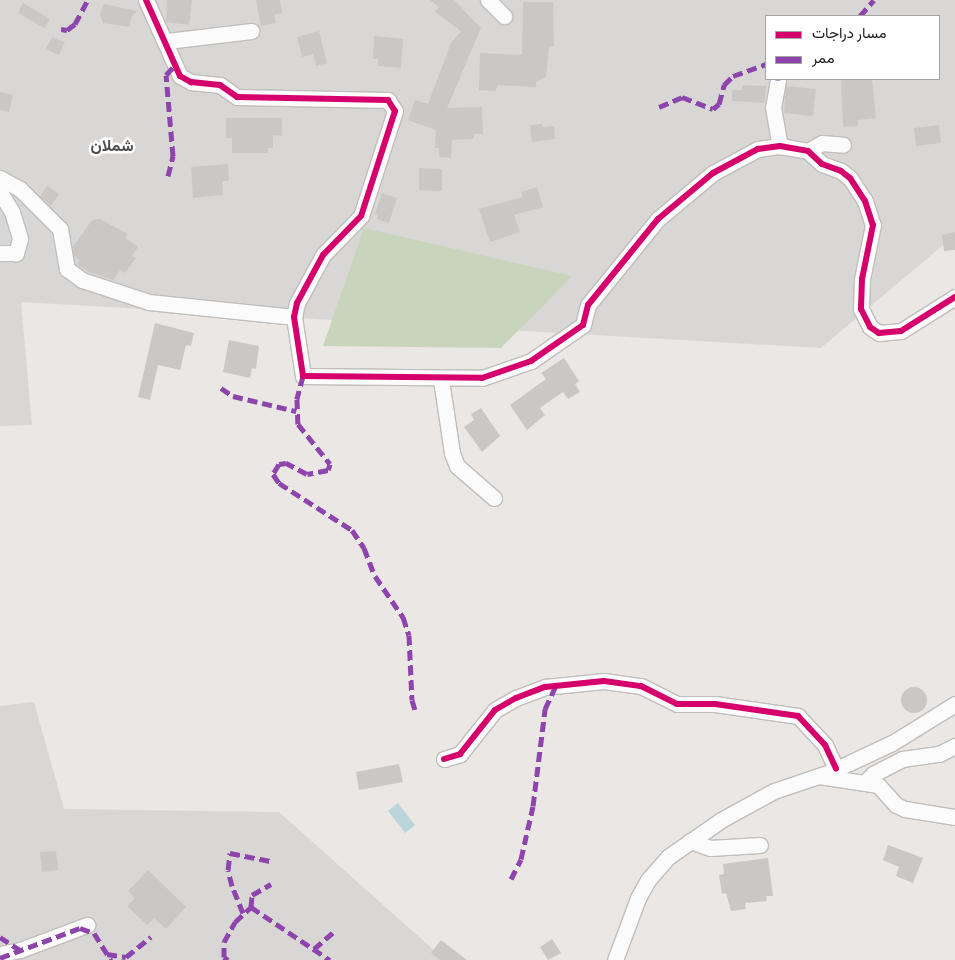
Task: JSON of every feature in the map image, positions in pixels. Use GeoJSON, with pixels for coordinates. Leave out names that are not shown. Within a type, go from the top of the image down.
{"type":"FeatureCollection","features":[{"type":"Feature","properties":{"kind":"street"},"geometry":{"type":"LineString","coordinates":[[146,0],[167,41],[180,76],[191,82],[220,85],[237,97],[373,98],[388,100],[395,111],[361,216],[315,268],[297,303],[294,317],[303,376],[441,380],[482,378],[538,356],[584,325],[588,305],[664,213],[713,173],[758,149],[780,146],[808,151],[822,164],[850,178],[870,212],[871,243],[861,295],[864,320],[870,327],[878,333],[901,331],[955,297]]}},
{"type":"Feature","properties":{"kind":"street"},"geometry":{"type":"LineString","coordinates":[[488,0],[504,16]]}},
{"type":"Feature","properties":{"kind":"street"},"geometry":{"type":"LineString","coordinates":[[167,41],[251,32]]}},
{"type":"Feature","properties":{"kind":"street"},"geometry":{"type":"LineString","coordinates":[[778,80],[773,107],[780,146]]}},
{"type":"Feature","properties":{"kind":"street"},"geometry":{"type":"LineString","coordinates":[[808,151],[822,143],[842,145]]}},
{"type":"Feature","properties":{"kind":"street"},"geometry":{"type":"LineString","coordinates":[[0,178],[20,189],[60,229],[67,269],[82,280],[149,302],[294,317]]}},
{"type":"Feature","properties":{"kind":"street"},"geometry":{"type":"LineString","coordinates":[[0,192],[12,212],[20,239],[16,253],[0,253]]}},
{"type":"Feature","properties":{"kind":"street"},"geometry":{"type":"LineString","coordinates":[[441,380],[452,453],[457,466],[494,498]]}},
{"type":"Feature","properties":{"kind":"street"},"geometry":{"type":"LineString","coordinates":[[444,759],[460,754],[495,710],[516,698],[545,687],[604,681],[641,686],[677,704],[715,704],[798,716],[825,745],[836,769]]}},
{"type":"Feature","properties":{"kind":"street"},"geometry":{"type":"LineString","coordinates":[[615,960],[631,914],[648,880],[668,857],[774,791],[836,769],[920,728],[955,704]]}},
{"type":"Feature","properties":{"kind":"street"},"geometry":{"type":"LineString","coordinates":[[865,782],[873,774],[902,759],[939,754],[955,746]]}},
{"type":"Feature","properties":{"kind":"street"},"geometry":{"type":"LineString","coordinates":[[819,776],[844,782],[865,782],[878,785],[896,805],[905,809],[955,817]]}},
{"type":"Feature","properties":{"kind":"street"},"geometry":{"type":"LineString","coordinates":[[690,842],[710,848],[760,845]]}},
{"type":"Feature","properties":{"kind":"street"},"geometry":{"type":"LineString","coordinates":[[0,954],[20,950],[87,925]]}},
{"type":"Feature","properties":{"kind":"shaded area"},"geometry":{"type":"Polygon","coordinates":[[[0,0],[955,0],[955,235],[821,348],[21,302],[32,425],[0,426],[0,0]]]}},
{"type":"Feature","properties":{"kind":"shaded area"},"geometry":{"type":"Polygon","coordinates":[[[34,702],[64,809],[279,812],[445,960],[0,960],[0,706],[34,702]]]}},
{"type":"Feature","properties":{"kind":"green space"},"geometry":{"type":"Polygon","coordinates":[[[364,228],[572,276],[501,348],[323,346],[364,228]]]}},
{"type":"Feature","properties":{"kind":"water"},"geometry":{"type":"Polygon","coordinates":[[[398,803],[415,825],[405,833],[388,811],[398,803]]]}},
{"type":"Feature","properties":{"kind":"building"},"geometry":{"type":"Polygon","coordinates":[[[167,0],[192,0],[189,25],[166,22],[167,0]]]}},
{"type":"Feature","properties":{"kind":"building"},"geometry":{"type":"Polygon","coordinates":[[[256,0],[280,0],[282,13],[274,15],[276,23],[261,26],[256,0]]]}},
{"type":"Feature","properties":{"kind":"building"},"geometry":{"type":"Polygon","coordinates":[[[430,0],[454,0],[481,28],[447,108],[482,107],[483,134],[474,134],[474,139],[452,140],[451,158],[439,157],[439,148],[435,148],[436,130],[408,120],[415,100],[428,104],[451,43],[461,31],[435,12],[439,7],[430,0]]]}},
{"type":"Feature","properties":{"kind":"building"},"geometry":{"type":"Polygon","coordinates":[[[523,2],[553,2],[554,47],[549,46],[546,77],[536,82],[536,87],[497,85],[496,91],[479,90],[480,53],[522,55],[523,2]]]}},
{"type":"Feature","properties":{"kind":"building"},"geometry":{"type":"Polygon","coordinates":[[[23,3],[50,19],[44,28],[18,13],[23,3]]]}},
{"type":"Feature","properties":{"kind":"building"},"geometry":{"type":"Polygon","coordinates":[[[104,4],[137,11],[131,17],[130,27],[103,23],[100,14],[104,4]]]}},
{"type":"Feature","properties":{"kind":"building"},"geometry":{"type":"Polygon","coordinates":[[[319,31],[327,63],[316,66],[313,54],[302,57],[297,37],[319,31]]]}},
{"type":"Feature","properties":{"kind":"building"},"geometry":{"type":"Polygon","coordinates":[[[374,36],[403,39],[401,68],[378,66],[378,59],[373,59],[374,36]]]}},
{"type":"Feature","properties":{"kind":"building"},"geometry":{"type":"Polygon","coordinates":[[[52,37],[65,42],[59,55],[46,49],[52,37]]]}},
{"type":"Feature","properties":{"kind":"building"},"geometry":{"type":"Polygon","coordinates":[[[841,80],[872,80],[876,118],[858,120],[858,126],[843,127],[841,80]]]}},
{"type":"Feature","properties":{"kind":"building"},"geometry":{"type":"Polygon","coordinates":[[[742,85],[767,86],[764,103],[732,101],[732,90],[742,90],[742,85]]]}},
{"type":"Feature","properties":{"kind":"building"},"geometry":{"type":"Polygon","coordinates":[[[786,86],[816,89],[813,116],[784,113],[786,86]]]}},
{"type":"Feature","properties":{"kind":"building"},"geometry":{"type":"Polygon","coordinates":[[[0,92],[13,95],[9,112],[0,110],[0,92]]]}},
{"type":"Feature","properties":{"kind":"building"},"geometry":{"type":"Polygon","coordinates":[[[226,118],[282,118],[282,136],[273,135],[273,148],[268,148],[268,153],[232,153],[232,138],[226,138],[226,118]]]}},
{"type":"Feature","properties":{"kind":"building"},"geometry":{"type":"Polygon","coordinates":[[[542,124],[543,127],[554,126],[555,139],[532,142],[530,125],[542,124]]]}},
{"type":"Feature","properties":{"kind":"building"},"geometry":{"type":"Polygon","coordinates":[[[939,125],[941,143],[916,146],[914,128],[939,125]]]}},
{"type":"Feature","properties":{"kind":"building"},"geometry":{"type":"Polygon","coordinates":[[[228,164],[229,181],[222,181],[223,195],[193,198],[191,167],[228,164]]]}},
{"type":"Feature","properties":{"kind":"building"},"geometry":{"type":"Polygon","coordinates":[[[419,168],[442,169],[442,191],[419,190],[419,168]]]}},
{"type":"Feature","properties":{"kind":"building"},"geometry":{"type":"Polygon","coordinates":[[[47,186],[59,194],[51,206],[40,196],[47,186]]]}},
{"type":"Feature","properties":{"kind":"building"},"geometry":{"type":"Polygon","coordinates":[[[537,187],[543,207],[514,215],[520,232],[490,242],[479,209],[523,197],[521,192],[537,187]]]}},
{"type":"Feature","properties":{"kind":"building"},"geometry":{"type":"Polygon","coordinates":[[[382,193],[397,198],[389,223],[377,219],[378,215],[375,214],[382,193]]]}},
{"type":"Feature","properties":{"kind":"building"},"geometry":{"type":"Polygon","coordinates":[[[100,219],[128,234],[125,238],[138,247],[132,256],[136,258],[125,273],[120,270],[113,280],[89,272],[77,264],[80,260],[74,256],[73,247],[92,220],[100,219]]]}},
{"type":"Feature","properties":{"kind":"building"},"geometry":{"type":"Polygon","coordinates":[[[955,232],[955,250],[944,251],[942,235],[955,232]]]}},
{"type":"Feature","properties":{"kind":"building"},"geometry":{"type":"Polygon","coordinates":[[[155,323],[194,333],[191,346],[186,345],[180,370],[158,365],[150,400],[138,397],[155,323]]]}},
{"type":"Feature","properties":{"kind":"building"},"geometry":{"type":"Polygon","coordinates":[[[229,340],[259,346],[256,369],[252,368],[250,378],[223,372],[229,340]]]}},
{"type":"Feature","properties":{"kind":"building"},"geometry":{"type":"Polygon","coordinates":[[[564,358],[579,381],[575,384],[580,392],[568,399],[563,392],[540,408],[545,415],[527,430],[510,405],[546,379],[541,373],[564,358]]]}},
{"type":"Feature","properties":{"kind":"building"},"geometry":{"type":"Polygon","coordinates":[[[481,408],[500,436],[482,452],[464,427],[474,420],[471,414],[481,408]]]}},
{"type":"Feature","properties":{"kind":"building"},"geometry":{"type":"Polygon","coordinates":[[[914,687],[923,691],[927,700],[923,709],[914,713],[905,709],[901,700],[905,691],[914,687]]]}},
{"type":"Feature","properties":{"kind":"building"},"geometry":{"type":"Polygon","coordinates":[[[399,764],[403,782],[359,790],[356,772],[399,764]]]}},
{"type":"Feature","properties":{"kind":"building"},"geometry":{"type":"Polygon","coordinates":[[[888,845],[923,858],[913,883],[896,876],[899,867],[883,860],[888,845]]]}},
{"type":"Feature","properties":{"kind":"building"},"geometry":{"type":"Polygon","coordinates":[[[56,851],[58,870],[42,872],[40,852],[56,851]]]}},
{"type":"Feature","properties":{"kind":"building"},"geometry":{"type":"Polygon","coordinates":[[[768,858],[773,896],[766,896],[767,901],[745,903],[746,909],[731,911],[726,893],[722,894],[719,875],[724,874],[723,864],[768,858]]]}},
{"type":"Feature","properties":{"kind":"building"},"geometry":{"type":"Polygon","coordinates":[[[148,870],[186,907],[166,929],[154,918],[147,925],[127,906],[135,898],[128,891],[148,870]]]}},
{"type":"Feature","properties":{"kind":"building"},"geometry":{"type":"Polygon","coordinates":[[[552,939],[561,953],[548,960],[540,947],[552,939]]]}},
{"type":"Feature","properties":{"kind":"building"},"geometry":{"type":"Polygon","coordinates":[[[441,940],[467,960],[440,960],[431,953],[441,940]]]}},
{"type":"Feature","properties":{"kind":"marked path"},"geometry":{"type":"LineString","coordinates":[[61,29],[67,30],[75,24],[88,0]]}},
{"type":"Feature","properties":{"kind":"marked path"},"geometry":{"type":"LineString","coordinates":[[861,15],[874,0]]}},
{"type":"Feature","properties":{"kind":"marked path"},"geometry":{"type":"LineString","coordinates":[[659,107],[682,97],[713,109],[719,104],[724,85],[733,76],[765,64]]}},
{"type":"Feature","properties":{"kind":"marked path"},"geometry":{"type":"LineString","coordinates":[[168,176],[173,156],[166,75],[175,65]]}},
{"type":"Feature","properties":{"kind":"marked path"},"geometry":{"type":"LineString","coordinates":[[303,376],[297,399],[298,424],[330,464],[328,470],[307,474],[286,463],[279,464],[273,474],[279,483],[352,530],[364,548],[375,576],[403,617],[409,635],[412,700],[415,710]]}},
{"type":"Feature","properties":{"kind":"marked path"},"geometry":{"type":"LineString","coordinates":[[221,388],[233,396],[296,411]]}},
{"type":"Feature","properties":{"kind":"marked path"},"geometry":{"type":"LineString","coordinates":[[511,879],[521,859],[533,806],[545,709],[556,685]]}},
{"type":"Feature","properties":{"kind":"marked path"},"geometry":{"type":"LineString","coordinates":[[243,913],[228,870],[230,853],[270,861]]}},
{"type":"Feature","properties":{"kind":"marked path"},"geometry":{"type":"LineString","coordinates":[[251,907],[252,895],[271,884]]}},
{"type":"Feature","properties":{"kind":"marked path"},"geometry":{"type":"LineString","coordinates":[[228,960],[224,957],[224,942],[235,922],[251,907],[330,960]]}},
{"type":"Feature","properties":{"kind":"marked path"},"geometry":{"type":"LineString","coordinates":[[0,958],[80,928],[94,933],[111,960]]}},
{"type":"Feature","properties":{"kind":"marked path"},"geometry":{"type":"LineString","coordinates":[[314,949],[336,930]]}},
{"type":"Feature","properties":{"kind":"marked path"},"geometry":{"type":"LineString","coordinates":[[0,937],[20,950]]}},
{"type":"Feature","properties":{"kind":"marked path"},"geometry":{"type":"LineString","coordinates":[[107,954],[126,957],[151,937]]}},
{"type":"Feature","properties":{"kind":"cycle path"},"geometry":{"type":"LineString","coordinates":[[146,0],[180,76],[191,82],[220,85],[237,97],[388,100],[395,111],[361,216],[323,255],[297,303],[294,317],[303,376],[482,378],[531,361],[583,325],[588,305],[658,219],[713,173],[758,149],[780,146],[808,151],[822,164],[841,171],[850,178],[865,201],[873,225],[862,279],[861,309],[870,327],[879,333],[901,331],[955,297]]}},
{"type":"Feature","properties":{"kind":"cycle path"},"geometry":{"type":"LineString","coordinates":[[444,759],[460,754],[495,710],[516,698],[545,687],[604,681],[641,686],[677,704],[715,704],[798,716],[825,745],[836,769]]}},
{"type":"Feature","properties":{"kind":"district","name":"شملان"},"geometry":{"type":"Point","coordinates":[112,146]}}]}
